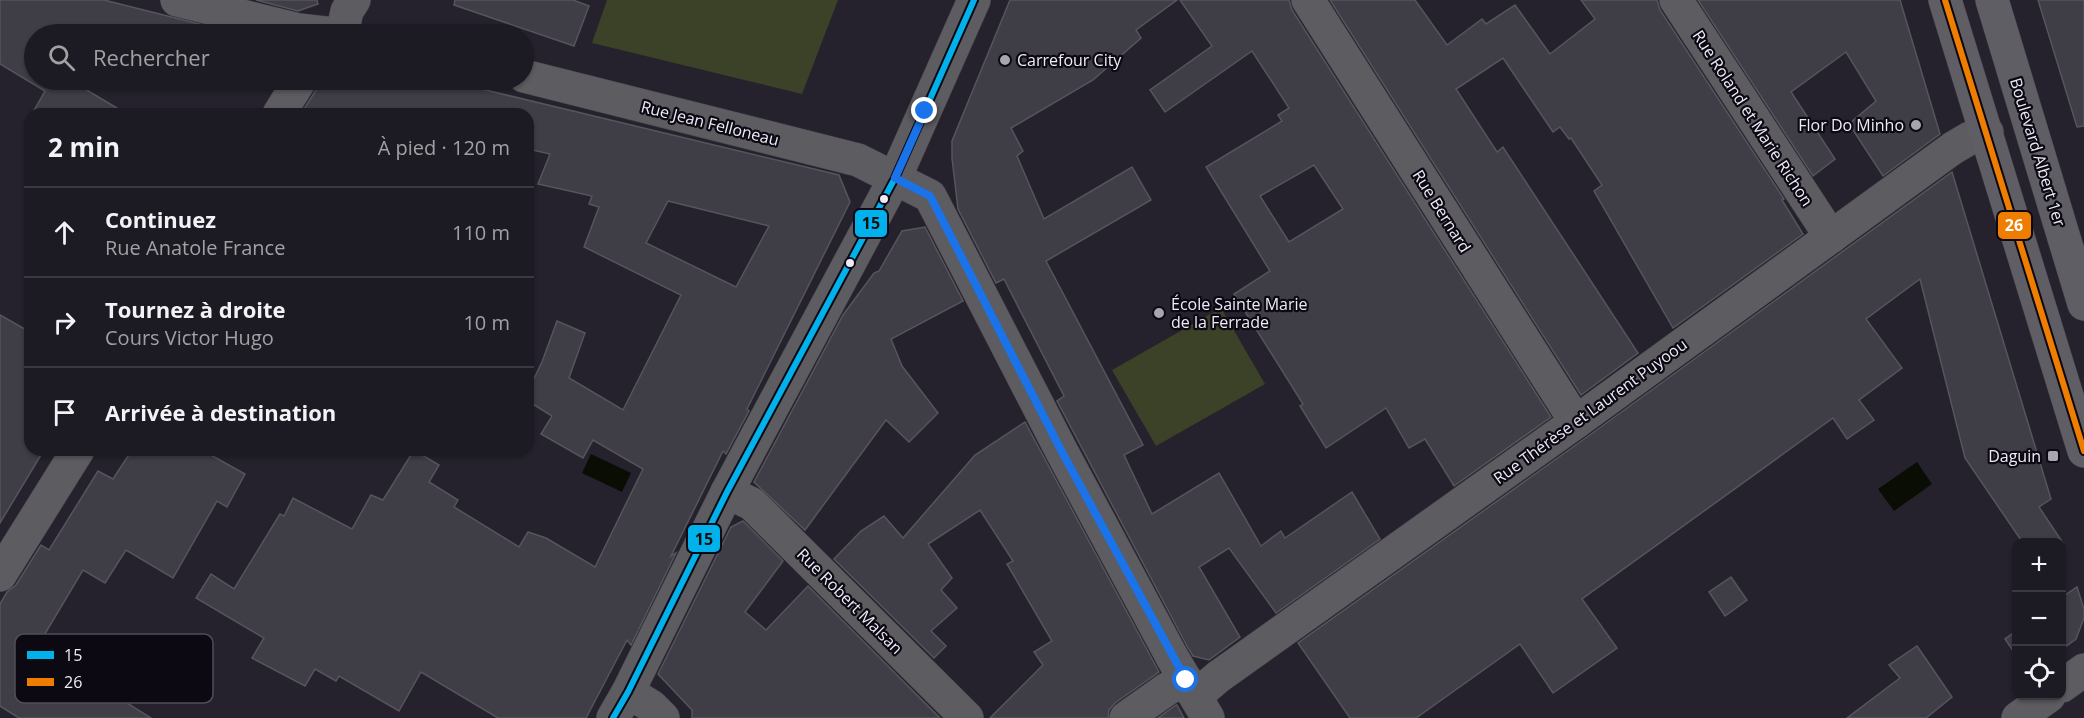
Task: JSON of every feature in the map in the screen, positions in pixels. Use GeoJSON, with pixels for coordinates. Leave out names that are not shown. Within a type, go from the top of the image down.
{"type":"FeatureCollection","features":[{"type":"Feature","properties":{"kind":"main road"},"geometry":{"type":"LineString","coordinates":[[1945,0],[2084,451]]}},
{"type":"Feature","properties":{"kind":"main road","name":"Boulevard Albert 1er"},"geometry":{"type":"LineString","coordinates":[[1992,0],[2084,304]]}},
{"type":"Feature","properties":{"kind":"street"},"geometry":{"type":"LineString","coordinates":[[177,0],[275,24]]}},
{"type":"Feature","properties":{"kind":"street"},"geometry":{"type":"LineString","coordinates":[[336,24],[354,0]]}},
{"type":"Feature","properties":{"kind":"street"},"geometry":{"type":"LineString","coordinates":[[663,718],[651,706],[620,705],[727,492],[895,178],[974,0]]}},
{"type":"Feature","properties":{"kind":"street","name":"Rue Bernard"},"geometry":{"type":"LineString","coordinates":[[1308,0],[1576,422]]}},
{"type":"Feature","properties":{"kind":"street","name":"Rue Roland et Marie Richon"},"geometry":{"type":"LineString","coordinates":[[1676,0],[1831,237]]}},
{"type":"Feature","properties":{"kind":"street","name":"Rue Jean Felloneau"},"geometry":{"type":"LineString","coordinates":[[534,79],[858,160],[930,196],[1062,452],[1197,698]]}},
{"type":"Feature","properties":{"kind":"street"},"geometry":{"type":"LineString","coordinates":[[283,108],[294,90]]}},
{"type":"Feature","properties":{"kind":"street","name":"Rue Thérèse et Laurent Puyoou"},"geometry":{"type":"LineString","coordinates":[[1197,698],[1218,677],[1576,422],[1953,148],[1970,138],[1987,132]]}},
{"type":"Feature","properties":{"kind":"street"},"geometry":{"type":"LineString","coordinates":[[0,576],[74,456]]}},
{"type":"Feature","properties":{"kind":"street","name":"Rue Robert Malsan"},"geometry":{"type":"LineString","coordinates":[[727,492],[752,504],[967,718]]}},
{"type":"Feature","properties":{"kind":"street"},"geometry":{"type":"LineString","coordinates":[[2066,683],[2084,670]]}},
{"type":"Feature","properties":{"kind":"street"},"geometry":{"type":"LineString","coordinates":[[1126,718],[1167,689],[1197,698]]}},
{"type":"Feature","properties":{"kind":"street"},"geometry":{"type":"LineString","coordinates":[[2018,718],[2043,700]]}},
{"type":"Feature","properties":{"kind":"green space"},"geometry":{"type":"Polygon","coordinates":[[[607,0],[838,0],[802,94],[592,43],[607,0]]]}},
{"type":"Feature","properties":{"kind":"green space"},"geometry":{"type":"Polygon","coordinates":[[[1221,308],[1265,384],[1156,446],[1112,370],[1221,308]]]}},
{"type":"Feature","properties":{"kind":"shaded area"},"geometry":{"type":"Polygon","coordinates":[[[591,454],[631,473],[622,492],[582,473],[591,454]]]}},
{"type":"Feature","properties":{"kind":"shaded area"},"geometry":{"type":"Polygon","coordinates":[[[1917,462],[1932,484],[1894,511],[1878,489],[1917,462]]]}},
{"type":"Feature","properties":{"kind":"building"},"geometry":{"type":"Polygon","coordinates":[[[0,0],[104,0],[199,24],[24,24],[24,78],[0,64],[0,0]]]}},
{"type":"Feature","properties":{"kind":"building"},"geometry":{"type":"Polygon","coordinates":[[[256,0],[317,0],[318,4],[298,11],[256,0]]]}},
{"type":"Feature","properties":{"kind":"building"},"geometry":{"type":"Polygon","coordinates":[[[455,0],[573,0],[589,6],[574,46],[534,32],[534,24],[510,24],[454,5],[455,0]]]}},
{"type":"Feature","properties":{"kind":"building"},"geometry":{"type":"Polygon","coordinates":[[[1010,0],[1177,0],[1136,30],[1141,38],[1093,80],[1011,128],[1023,151],[1017,156],[1044,219],[1132,167],[1151,200],[1046,261],[1143,445],[1124,455],[1152,514],[1219,473],[1261,546],[1281,531],[1285,538],[1352,492],[1380,539],[1276,613],[1229,548],[1199,567],[1240,637],[1209,660],[1193,656],[1188,648],[1057,401],[1064,396],[1004,279],[996,283],[958,209],[952,141],[1010,0]]]}},
{"type":"Feature","properties":{"kind":"building"},"geometry":{"type":"Polygon","coordinates":[[[1180,0],[1289,0],[1292,10],[1551,417],[1454,486],[1425,439],[1409,448],[1386,408],[1326,448],[1300,406],[1303,404],[1234,294],[1270,271],[1206,167],[1282,121],[1278,115],[1289,108],[1252,51],[1165,112],[1150,90],[1212,46],[1180,0]],[[1314,165],[1260,196],[1289,242],[1343,209],[1314,165]]]}},
{"type":"Feature","properties":{"kind":"building"},"geometry":{"type":"Polygon","coordinates":[[[1330,0],[1415,0],[1447,45],[1482,19],[1486,24],[1515,5],[1550,54],[1595,19],[1581,0],[1657,0],[1660,10],[1784,199],[1782,200],[1803,234],[1673,328],[1594,191],[1602,185],[1571,138],[1569,139],[1560,127],[1553,132],[1503,58],[1456,89],[1497,152],[1503,147],[1638,353],[1581,395],[1330,0]]]}},
{"type":"Feature","properties":{"kind":"building"},"geometry":{"type":"Polygon","coordinates":[[[1698,0],[1900,0],[1940,134],[1883,176],[1849,124],[1876,101],[1846,52],[1791,92],[1835,159],[1813,176],[1698,0]]]}},
{"type":"Feature","properties":{"kind":"building"},"geometry":{"type":"Polygon","coordinates":[[[2038,0],[2084,0],[2084,126],[2077,127],[2038,0]]]}},
{"type":"Feature","properties":{"kind":"building"},"geometry":{"type":"Polygon","coordinates":[[[43,90],[87,90],[117,108],[35,108],[45,91],[43,90]]]}},
{"type":"Feature","properties":{"kind":"building"},"geometry":{"type":"Polygon","coordinates":[[[316,90],[486,90],[839,175],[850,202],[747,409],[749,411],[726,454],[723,451],[671,556],[676,553],[631,645],[627,640],[586,718],[498,718],[421,672],[399,711],[339,676],[336,681],[315,669],[305,686],[252,658],[264,638],[196,598],[211,574],[234,589],[280,514],[284,516],[293,498],[352,529],[371,495],[383,500],[410,456],[424,456],[439,465],[429,482],[458,500],[454,507],[519,547],[528,532],[546,538],[595,567],[643,469],[593,440],[583,458],[541,434],[552,416],[534,405],[534,379],[557,321],[585,333],[569,378],[623,410],[681,295],[584,247],[599,207],[589,204],[592,196],[538,184],[550,154],[534,150],[534,108],[305,108],[316,90]],[[668,201],[646,243],[736,287],[769,226],[668,201]]]}},
{"type":"Feature","properties":{"kind":"building"},"geometry":{"type":"Polygon","coordinates":[[[1952,172],[2051,499],[2039,507],[2060,538],[2020,538],[1965,458],[1920,279],[1866,319],[1902,368],[1859,400],[1874,420],[1847,439],[1833,418],[1582,599],[1617,648],[1553,693],[1520,644],[1416,718],[1350,718],[1298,643],[1952,172]]]}},
{"type":"Feature","properties":{"kind":"building"},"geometry":{"type":"Polygon","coordinates":[[[925,227],[963,301],[891,339],[902,366],[938,413],[909,442],[886,420],[805,530],[754,482],[843,315],[874,273],[879,271],[902,231],[925,227]]]}},
{"type":"Feature","properties":{"kind":"building"},"geometry":{"type":"Polygon","coordinates":[[[0,315],[24,329],[24,456],[40,456],[0,523],[0,315]]]}},
{"type":"Feature","properties":{"kind":"building"},"geometry":{"type":"Polygon","coordinates":[[[1025,422],[1159,672],[1115,703],[1109,710],[1108,718],[990,718],[1043,665],[1034,652],[1052,641],[1007,564],[1013,561],[980,510],[928,544],[952,578],[941,590],[957,608],[931,631],[946,646],[934,658],[834,559],[861,531],[884,516],[903,538],[975,455],[1025,422]]]}},
{"type":"Feature","properties":{"kind":"building"},"geometry":{"type":"Polygon","coordinates":[[[128,456],[213,456],[245,474],[227,507],[217,501],[173,578],[126,550],[105,583],[83,570],[45,634],[15,634],[15,703],[127,703],[151,718],[19,718],[0,706],[0,604],[7,592],[16,585],[41,545],[49,550],[98,471],[113,479],[128,456]]]}},
{"type":"Feature","properties":{"kind":"building"},"geometry":{"type":"Polygon","coordinates":[[[743,521],[783,561],[745,612],[766,630],[808,586],[940,718],[692,718],[692,710],[658,674],[731,527],[743,521]]]}},
{"type":"Feature","properties":{"kind":"building"},"geometry":{"type":"Polygon","coordinates":[[[1731,577],[1747,600],[1725,616],[1709,592],[1731,577]]]}},
{"type":"Feature","properties":{"kind":"building"},"geometry":{"type":"Polygon","coordinates":[[[2077,587],[2084,609],[2084,618],[2076,639],[2066,646],[2066,646],[2066,595],[2077,587]]]}},
{"type":"Feature","properties":{"kind":"building"},"geometry":{"type":"Polygon","coordinates":[[[2012,634],[2012,649],[2005,639],[2012,634]]]}},
{"type":"Feature","properties":{"kind":"building"},"geometry":{"type":"Polygon","coordinates":[[[1917,646],[1952,697],[1926,718],[1847,718],[1900,678],[1889,665],[1917,646]]]}},
{"type":"Feature","properties":{"kind":"building"},"geometry":{"type":"Polygon","coordinates":[[[1176,705],[1184,718],[1158,718],[1176,705]]]}},
{"type":"Feature","properties":{"kind":"transit line","name":"15"},"geometry":{"type":"LineString","coordinates":[[613,718],[727,492],[895,178],[974,0]]}},
{"type":"Feature","properties":{"kind":"transit line","name":"26"},"geometry":{"type":"LineString","coordinates":[[1945,0],[2084,451]]}},
{"type":"Feature","properties":{"kind":"place","name":"Carrefour City"},"geometry":{"type":"Point","coordinates":[1005,60]}},
{"type":"Feature","properties":{"kind":"place","name":"Flor Do Minho"},"geometry":{"type":"Point","coordinates":[1916,125]}},
{"type":"Feature","properties":{"kind":"place","name":"École Sainte Marie de la Ferrade"},"geometry":{"type":"Point","coordinates":[1159,313]}},
{"type":"Feature","properties":{"kind":"place","name":"Daguin"},"geometry":{"type":"Point","coordinates":[2053,456]}},
{"type":"Feature","properties":{"kind":"route"},"geometry":{"type":"LineString","coordinates":[[925,111],[895,178],[930,196],[1062,452],[1186,680]]}}]}
